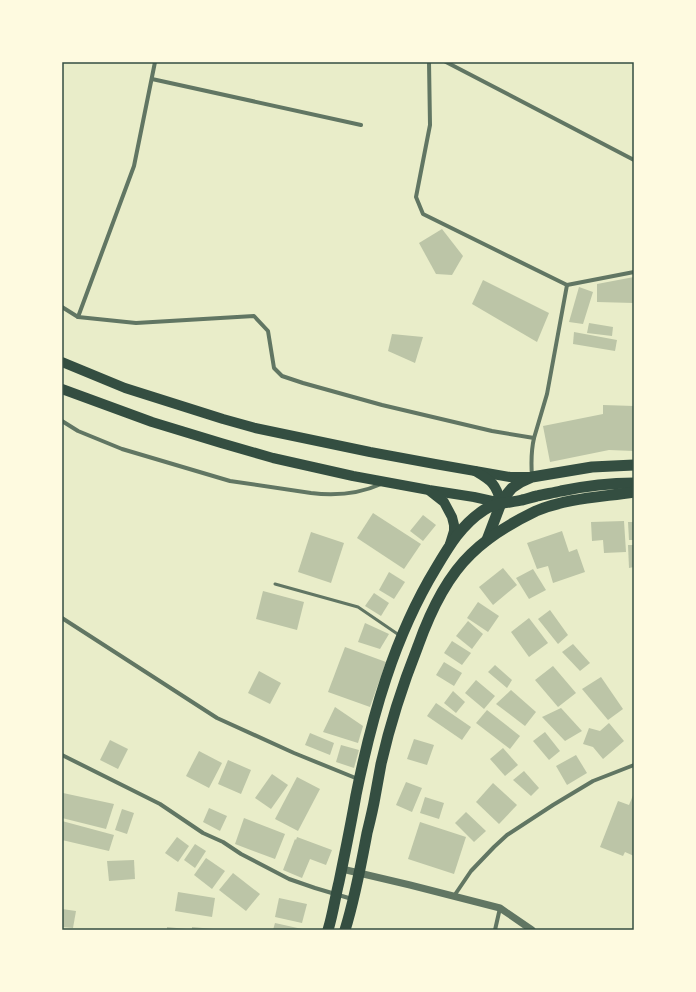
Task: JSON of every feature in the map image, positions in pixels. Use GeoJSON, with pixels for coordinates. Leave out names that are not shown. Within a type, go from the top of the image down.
{"type":"FeatureCollection","features":[{"type":"Feature","properties":{"kind":"highway"},"geometry":{"type":"LineString","coordinates":[[487,540],[501,503],[512,488],[521,482],[532,477],[592,467],[634,465]]}},
{"type":"Feature","properties":{"kind":"highway"},"geometry":{"type":"LineString","coordinates":[[328,930],[370,734],[391,663],[421,594],[449,546],[460,531],[472,519],[487,508],[501,503],[603,484],[634,483]]}},
{"type":"Feature","properties":{"kind":"highway"},"geometry":{"type":"LineString","coordinates":[[345,930],[359,873],[381,765],[400,692],[423,632],[441,596],[457,570],[470,555],[504,528],[545,508],[571,501],[634,492]]}},
{"type":"Feature","properties":{"kind":"main road"},"geometry":{"type":"LineString","coordinates":[[62,362],[125,388],[229,421],[370,452],[475,471],[510,476],[532,477]]}},
{"type":"Feature","properties":{"kind":"main road"},"geometry":{"type":"LineString","coordinates":[[62,389],[152,422],[273,458],[353,476],[501,503],[494,484],[475,471]]}},
{"type":"Feature","properties":{"kind":"main road"},"geometry":{"type":"LineString","coordinates":[[429,490],[444,502],[452,517],[454,531],[449,546]]}},
{"type":"Feature","properties":{"kind":"street"},"geometry":{"type":"LineString","coordinates":[[78,316],[134,166],[155,62]]}},
{"type":"Feature","properties":{"kind":"street"},"geometry":{"type":"LineString","coordinates":[[429,62],[430,125],[416,197],[423,214],[567,285],[634,272]]}},
{"type":"Feature","properties":{"kind":"street"},"geometry":{"type":"LineString","coordinates":[[446,62],[634,160]]}},
{"type":"Feature","properties":{"kind":"street"},"geometry":{"type":"LineString","coordinates":[[152,79],[361,125]]}},
{"type":"Feature","properties":{"kind":"street"},"geometry":{"type":"LineString","coordinates":[[532,477],[531,452],[546,394],[567,285]]}},
{"type":"Feature","properties":{"kind":"street"},"geometry":{"type":"LineString","coordinates":[[62,308],[78,316],[136,324],[254,316],[268,331],[274,368],[282,376],[382,405],[492,431],[534,438]]}},
{"type":"Feature","properties":{"kind":"street"},"geometry":{"type":"LineString","coordinates":[[62,421],[78,431],[122,449],[230,481],[323,494],[349,493],[364,490],[385,482]]}},
{"type":"Feature","properties":{"kind":"street"},"geometry":{"type":"LineString","coordinates":[[62,618],[218,718],[294,753],[360,779]]}},
{"type":"Feature","properties":{"kind":"street"},"geometry":{"type":"LineString","coordinates":[[62,755],[160,804],[203,833],[223,842],[241,854],[288,879],[353,899]]}},
{"type":"Feature","properties":{"kind":"street"},"geometry":{"type":"LineString","coordinates":[[454,896],[471,871],[507,835],[593,781],[634,765]]}},
{"type":"Feature","properties":{"kind":"street"},"geometry":{"type":"LineString","coordinates":[[342,869],[500,908],[532,930]]}},
{"type":"Feature","properties":{"kind":"street"},"geometry":{"type":"LineString","coordinates":[[495,930],[500,908]]}},
{"type":"Feature","properties":{"kind":"lane"},"geometry":{"type":"LineString","coordinates":[[275,584],[358,607],[402,637]]}},
{"type":"Feature","properties":{"kind":"building"},"geometry":{"type":"Polygon","coordinates":[[[442,229],[463,256],[452,275],[436,274],[419,243],[442,229]]]}},
{"type":"Feature","properties":{"kind":"building"},"geometry":{"type":"Polygon","coordinates":[[[634,277],[634,303],[597,302],[597,284],[634,277]]]}},
{"type":"Feature","properties":{"kind":"building"},"geometry":{"type":"Polygon","coordinates":[[[483,280],[549,313],[537,342],[472,304],[483,280]]]}},
{"type":"Feature","properties":{"kind":"building"},"geometry":{"type":"Polygon","coordinates":[[[579,287],[593,292],[583,324],[569,322],[579,287]]]}},
{"type":"Feature","properties":{"kind":"building"},"geometry":{"type":"Polygon","coordinates":[[[589,323],[613,327],[612,336],[587,333],[589,323]]]}},
{"type":"Feature","properties":{"kind":"building"},"geometry":{"type":"Polygon","coordinates":[[[574,332],[617,340],[615,351],[573,344],[574,332]]]}},
{"type":"Feature","properties":{"kind":"building"},"geometry":{"type":"Polygon","coordinates":[[[392,334],[423,337],[415,363],[388,351],[392,334]]]}},
{"type":"Feature","properties":{"kind":"building"},"geometry":{"type":"Polygon","coordinates":[[[603,405],[634,406],[634,451],[609,450],[550,462],[543,426],[603,414],[603,405]]]}},
{"type":"Feature","properties":{"kind":"building"},"geometry":{"type":"Polygon","coordinates":[[[373,513],[421,544],[404,569],[357,538],[373,513]]]}},
{"type":"Feature","properties":{"kind":"building"},"geometry":{"type":"Polygon","coordinates":[[[423,515],[436,525],[423,541],[410,531],[423,515]]]}},
{"type":"Feature","properties":{"kind":"building"},"geometry":{"type":"Polygon","coordinates":[[[624,521],[626,552],[604,553],[603,540],[592,541],[591,522],[624,521]]]}},
{"type":"Feature","properties":{"kind":"building"},"geometry":{"type":"Polygon","coordinates":[[[628,522],[634,522],[634,540],[629,540],[628,522]]]}},
{"type":"Feature","properties":{"kind":"building"},"geometry":{"type":"Polygon","coordinates":[[[562,531],[569,552],[577,549],[585,572],[553,583],[548,566],[537,569],[527,543],[562,531]]]}},
{"type":"Feature","properties":{"kind":"building"},"geometry":{"type":"Polygon","coordinates":[[[311,532],[344,543],[331,583],[298,572],[311,532]]]}},
{"type":"Feature","properties":{"kind":"building"},"geometry":{"type":"Polygon","coordinates":[[[628,545],[634,545],[634,567],[629,568],[628,545]]]}},
{"type":"Feature","properties":{"kind":"building"},"geometry":{"type":"Polygon","coordinates":[[[503,568],[517,585],[493,605],[479,587],[503,568]]]}},
{"type":"Feature","properties":{"kind":"building"},"geometry":{"type":"Polygon","coordinates":[[[533,569],[546,590],[529,599],[516,578],[533,569]]]}},
{"type":"Feature","properties":{"kind":"building"},"geometry":{"type":"Polygon","coordinates":[[[389,572],[405,582],[394,599],[379,590],[389,572]]]}},
{"type":"Feature","properties":{"kind":"building"},"geometry":{"type":"Polygon","coordinates":[[[263,591],[304,602],[297,630],[256,619],[263,591]]]}},
{"type":"Feature","properties":{"kind":"building"},"geometry":{"type":"Polygon","coordinates":[[[374,593],[389,603],[381,616],[365,606],[374,593]]]}},
{"type":"Feature","properties":{"kind":"building"},"geometry":{"type":"Polygon","coordinates":[[[478,602],[499,616],[488,632],[467,618],[478,602]]]}},
{"type":"Feature","properties":{"kind":"building"},"geometry":{"type":"Polygon","coordinates":[[[550,610],[568,635],[558,644],[538,619],[550,610]]]}},
{"type":"Feature","properties":{"kind":"building"},"geometry":{"type":"Polygon","coordinates":[[[529,618],[548,643],[529,657],[511,632],[529,618]]]}},
{"type":"Feature","properties":{"kind":"building"},"geometry":{"type":"Polygon","coordinates":[[[468,621],[483,634],[472,649],[456,636],[468,621]]]}},
{"type":"Feature","properties":{"kind":"building"},"geometry":{"type":"Polygon","coordinates":[[[365,623],[389,634],[380,649],[358,642],[365,623]]]}},
{"type":"Feature","properties":{"kind":"building"},"geometry":{"type":"Polygon","coordinates":[[[452,641],[471,653],[462,665],[444,653],[452,641]]]}},
{"type":"Feature","properties":{"kind":"building"},"geometry":{"type":"Polygon","coordinates":[[[573,644],[590,663],[580,671],[562,652],[573,644]]]}},
{"type":"Feature","properties":{"kind":"building"},"geometry":{"type":"Polygon","coordinates":[[[345,647],[386,662],[370,707],[328,692],[345,647]]]}},
{"type":"Feature","properties":{"kind":"building"},"geometry":{"type":"Polygon","coordinates":[[[444,662],[462,673],[454,686],[436,675],[444,662]]]}},
{"type":"Feature","properties":{"kind":"building"},"geometry":{"type":"Polygon","coordinates":[[[495,665],[512,680],[507,688],[488,672],[495,665]]]}},
{"type":"Feature","properties":{"kind":"building"},"geometry":{"type":"Polygon","coordinates":[[[553,666],[576,693],[558,707],[535,680],[553,666]]]}},
{"type":"Feature","properties":{"kind":"building"},"geometry":{"type":"Polygon","coordinates":[[[259,671],[281,683],[270,704],[248,693],[259,671]]]}},
{"type":"Feature","properties":{"kind":"building"},"geometry":{"type":"Polygon","coordinates":[[[601,677],[623,709],[608,720],[582,689],[601,677]]]}},
{"type":"Feature","properties":{"kind":"building"},"geometry":{"type":"Polygon","coordinates":[[[476,680],[495,696],[484,709],[465,693],[476,680]]]}},
{"type":"Feature","properties":{"kind":"building"},"geometry":{"type":"Polygon","coordinates":[[[511,690],[536,712],[525,726],[496,704],[511,690]]]}},
{"type":"Feature","properties":{"kind":"building"},"geometry":{"type":"Polygon","coordinates":[[[453,691],[465,702],[456,713],[444,703],[453,691]]]}},
{"type":"Feature","properties":{"kind":"building"},"geometry":{"type":"Polygon","coordinates":[[[436,703],[471,727],[462,740],[427,716],[436,703]]]}},
{"type":"Feature","properties":{"kind":"building"},"geometry":{"type":"Polygon","coordinates":[[[335,707],[363,726],[358,743],[323,732],[335,707]]]}},
{"type":"Feature","properties":{"kind":"building"},"geometry":{"type":"Polygon","coordinates":[[[561,708],[582,731],[565,741],[542,717],[561,708]]]}},
{"type":"Feature","properties":{"kind":"building"},"geometry":{"type":"Polygon","coordinates":[[[487,710],[520,736],[510,749],[476,723],[487,710]]]}},
{"type":"Feature","properties":{"kind":"building"},"geometry":{"type":"Polygon","coordinates":[[[609,723],[624,741],[603,759],[593,747],[583,744],[589,728],[600,731],[609,723]]]}},
{"type":"Feature","properties":{"kind":"building"},"geometry":{"type":"Polygon","coordinates":[[[545,732],[560,751],[549,760],[533,741],[545,732]]]}},
{"type":"Feature","properties":{"kind":"building"},"geometry":{"type":"Polygon","coordinates":[[[310,733],[334,743],[330,755],[305,745],[310,733]]]}},
{"type":"Feature","properties":{"kind":"building"},"geometry":{"type":"Polygon","coordinates":[[[414,739],[434,745],[427,765],[407,759],[414,739]]]}},
{"type":"Feature","properties":{"kind":"building"},"geometry":{"type":"Polygon","coordinates":[[[110,740],[128,749],[118,769],[100,760],[110,740]]]}},
{"type":"Feature","properties":{"kind":"building"},"geometry":{"type":"Polygon","coordinates":[[[341,745],[359,750],[354,768],[336,762],[341,745]]]}},
{"type":"Feature","properties":{"kind":"building"},"geometry":{"type":"Polygon","coordinates":[[[503,748],[518,765],[505,776],[490,759],[503,748]]]}},
{"type":"Feature","properties":{"kind":"building"},"geometry":{"type":"Polygon","coordinates":[[[199,751],[222,763],[209,788],[186,776],[199,751]]]}},
{"type":"Feature","properties":{"kind":"building"},"geometry":{"type":"Polygon","coordinates":[[[576,755],[587,773],[567,785],[556,766],[576,755]]]}},
{"type":"Feature","properties":{"kind":"building"},"geometry":{"type":"Polygon","coordinates":[[[228,760],[251,770],[241,794],[218,784],[228,760]]]}},
{"type":"Feature","properties":{"kind":"building"},"geometry":{"type":"Polygon","coordinates":[[[524,771],[539,788],[531,796],[513,780],[524,771]]]}},
{"type":"Feature","properties":{"kind":"building"},"geometry":{"type":"Polygon","coordinates":[[[272,774],[288,785],[271,809],[255,798],[272,774]]]}},
{"type":"Feature","properties":{"kind":"building"},"geometry":{"type":"Polygon","coordinates":[[[297,777],[320,789],[298,831],[275,819],[297,777]]]}},
{"type":"Feature","properties":{"kind":"building"},"geometry":{"type":"Polygon","coordinates":[[[406,782],[422,788],[412,812],[396,805],[406,782]]]}},
{"type":"Feature","properties":{"kind":"building"},"geometry":{"type":"Polygon","coordinates":[[[493,783],[517,805],[499,824],[476,802],[493,783]]]}},
{"type":"Feature","properties":{"kind":"building"},"geometry":{"type":"Polygon","coordinates":[[[63,793],[114,804],[106,829],[62,818],[63,793]]]}},
{"type":"Feature","properties":{"kind":"building"},"geometry":{"type":"Polygon","coordinates":[[[634,793],[634,856],[625,852],[623,856],[600,847],[618,801],[629,805],[634,793]]]}},
{"type":"Feature","properties":{"kind":"building"},"geometry":{"type":"Polygon","coordinates":[[[425,797],[444,803],[439,819],[420,813],[425,797]]]}},
{"type":"Feature","properties":{"kind":"building"},"geometry":{"type":"Polygon","coordinates":[[[209,808],[227,816],[220,831],[203,822],[209,808]]]}},
{"type":"Feature","properties":{"kind":"building"},"geometry":{"type":"Polygon","coordinates":[[[122,809],[134,813],[127,834],[115,830],[122,809]]]}},
{"type":"Feature","properties":{"kind":"building"},"geometry":{"type":"Polygon","coordinates":[[[466,812],[486,831],[474,842],[455,823],[466,812]]]}},
{"type":"Feature","properties":{"kind":"building"},"geometry":{"type":"Polygon","coordinates":[[[244,818],[285,834],[275,859],[235,844],[244,818]]]}},
{"type":"Feature","properties":{"kind":"building"},"geometry":{"type":"Polygon","coordinates":[[[62,821],[114,835],[109,851],[62,840],[62,821]]]}},
{"type":"Feature","properties":{"kind":"building"},"geometry":{"type":"Polygon","coordinates":[[[420,822],[466,837],[454,874],[408,859],[420,822]]]}},
{"type":"Feature","properties":{"kind":"building"},"geometry":{"type":"Polygon","coordinates":[[[177,837],[189,846],[178,862],[165,853],[177,837]]]}},
{"type":"Feature","properties":{"kind":"building"},"geometry":{"type":"Polygon","coordinates":[[[297,837],[332,850],[326,865],[310,859],[302,878],[283,870],[297,837]]]}},
{"type":"Feature","properties":{"kind":"building"},"geometry":{"type":"Polygon","coordinates":[[[195,844],[206,851],[195,868],[184,860],[195,844]]]}},
{"type":"Feature","properties":{"kind":"building"},"geometry":{"type":"Polygon","coordinates":[[[206,858],[225,871],[212,889],[194,875],[206,858]]]}},
{"type":"Feature","properties":{"kind":"building"},"geometry":{"type":"Polygon","coordinates":[[[134,860],[135,879],[109,881],[107,861],[134,860]]]}},
{"type":"Feature","properties":{"kind":"building"},"geometry":{"type":"Polygon","coordinates":[[[233,873],[260,894],[246,911],[219,890],[233,873]]]}},
{"type":"Feature","properties":{"kind":"building"},"geometry":{"type":"Polygon","coordinates":[[[178,892],[215,898],[212,917],[175,911],[178,892]]]}},
{"type":"Feature","properties":{"kind":"building"},"geometry":{"type":"Polygon","coordinates":[[[279,898],[307,904],[302,923],[275,917],[279,898]]]}},
{"type":"Feature","properties":{"kind":"building"},"geometry":{"type":"Polygon","coordinates":[[[62,909],[76,911],[73,928],[62,927],[62,909]]]}},
{"type":"Feature","properties":{"kind":"building"},"geometry":{"type":"Polygon","coordinates":[[[275,923],[302,929],[302,930],[273,930],[275,923]]]}},
{"type":"Feature","properties":{"kind":"building"},"geometry":{"type":"Polygon","coordinates":[[[167,927],[186,929],[186,930],[167,930],[167,927]]]}},
{"type":"Feature","properties":{"kind":"building"},"geometry":{"type":"Polygon","coordinates":[[[192,927],[213,929],[213,930],[192,930],[192,927]]]}}]}
